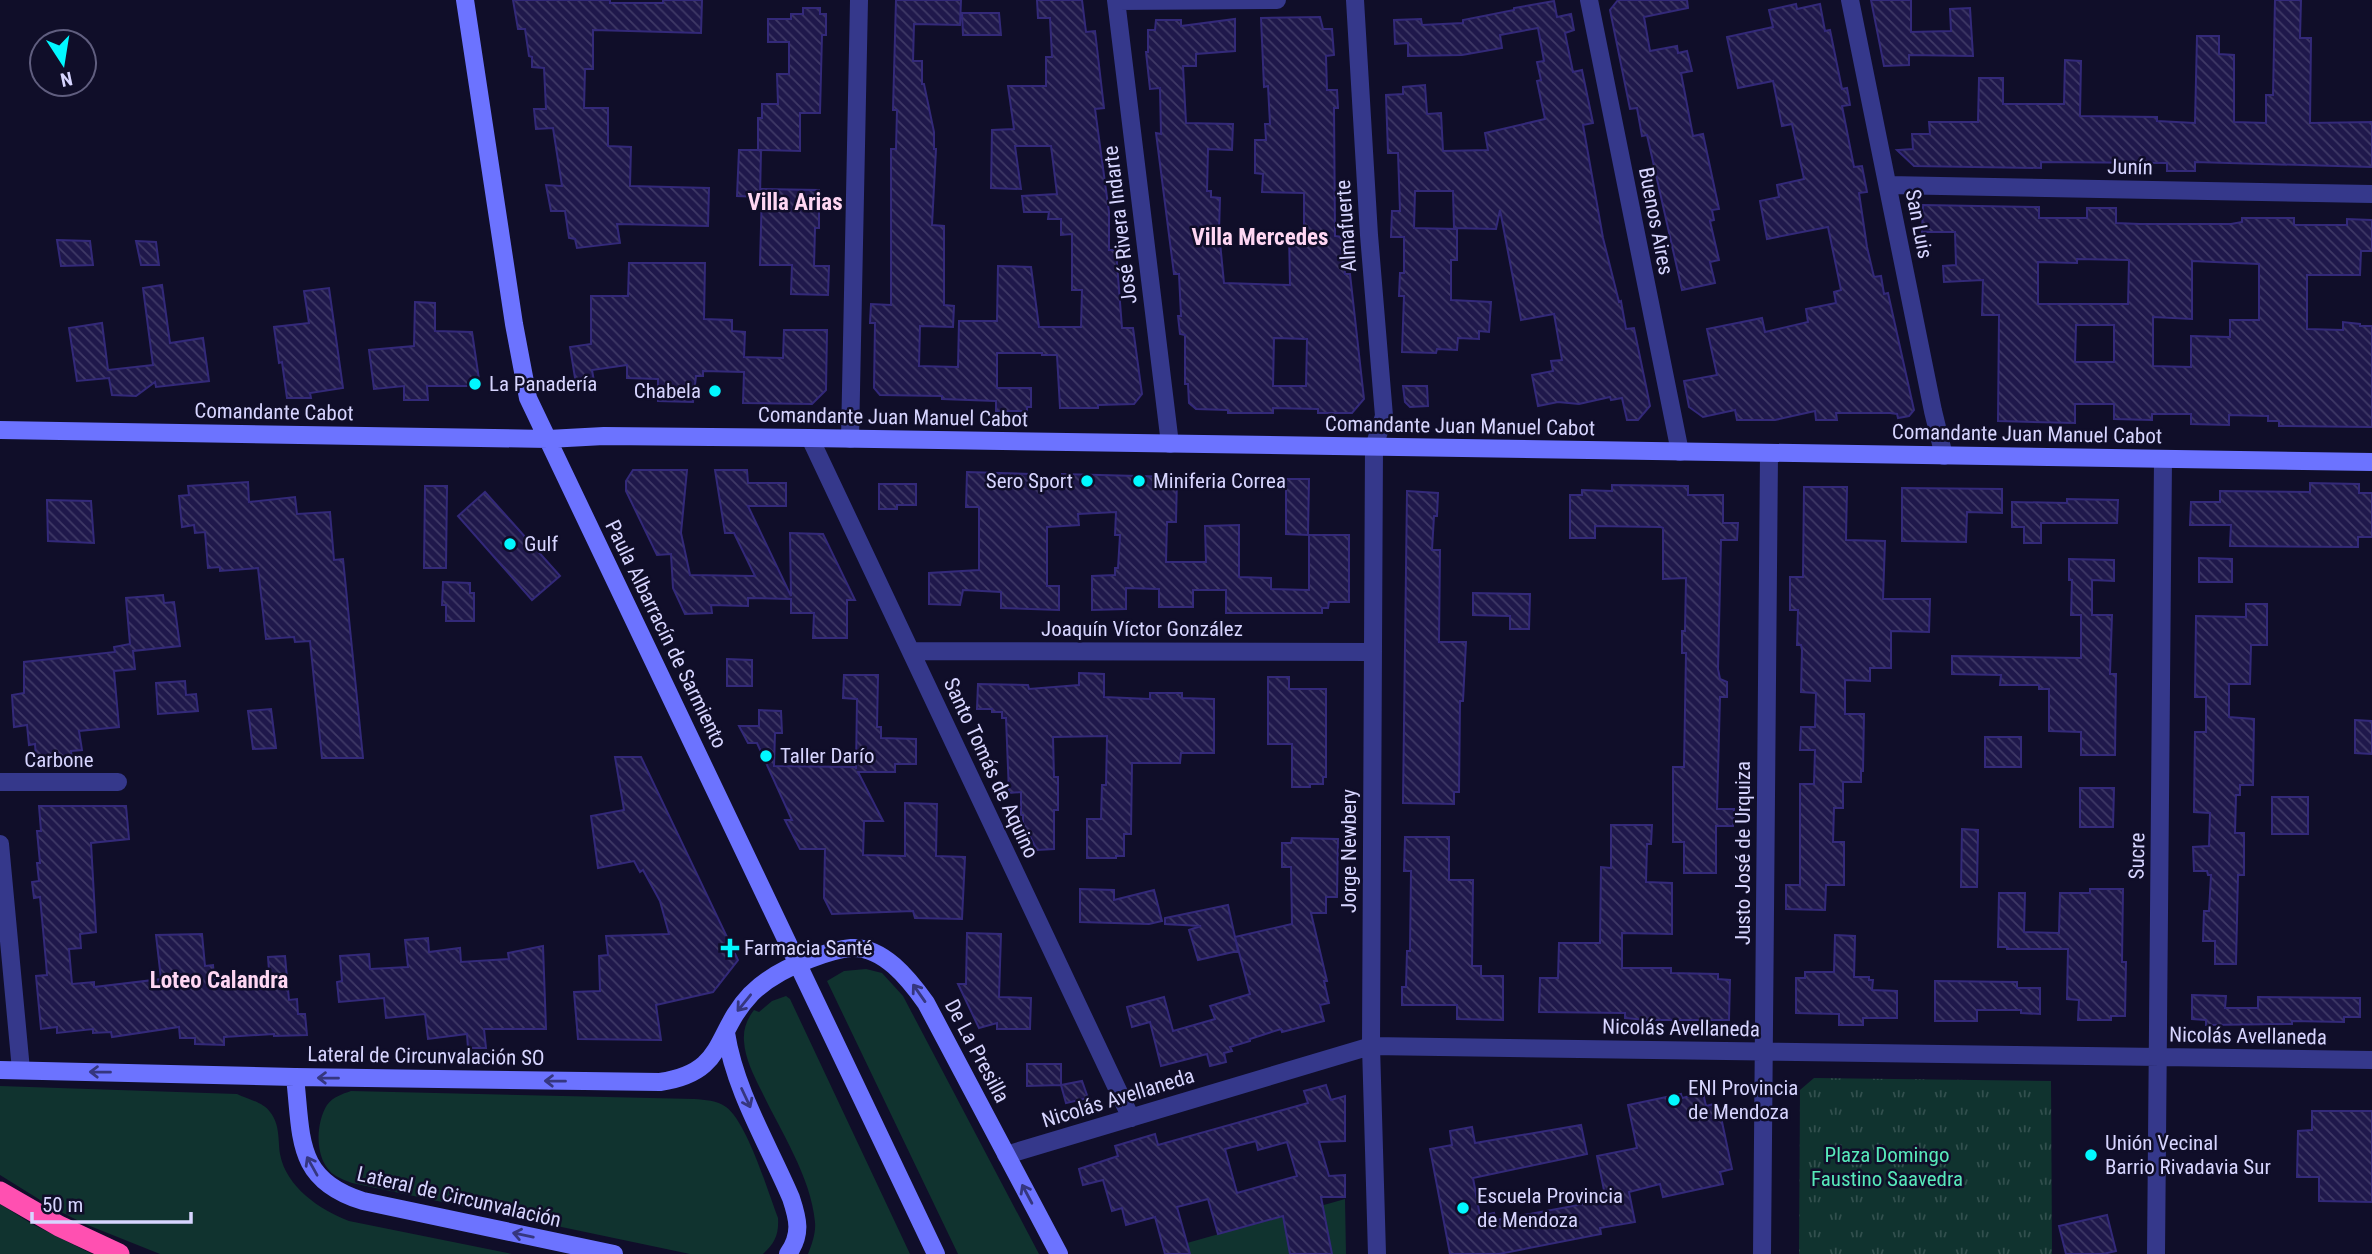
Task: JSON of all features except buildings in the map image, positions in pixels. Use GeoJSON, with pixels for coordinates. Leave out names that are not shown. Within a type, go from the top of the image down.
{"type":"FeatureCollection","features":[{"type":"Feature","properties":{"kind":"highway"},"geometry":{"type":"LineString","coordinates":[[0,1192],[59,1226],[119,1254]]}},
{"type":"Feature","properties":{"kind":"main road","name":"Paula Albarracín de Sarmiento"},"geometry":{"type":"LineString","coordinates":[[465,0],[514,324],[528,398],[936,1254]]}},
{"type":"Feature","properties":{"kind":"main road","name":"Comandante Cabot"},"geometry":{"type":"LineString","coordinates":[[0,430],[548,439]]}},
{"type":"Feature","properties":{"kind":"main road","name":"Comandante Juan Manuel Cabot"},"geometry":{"type":"LineString","coordinates":[[548,439],[604,436],[810,438],[2372,462]]}},
{"type":"Feature","properties":{"kind":"main road","name":"De La Presilla"},"geometry":{"type":"LineString","coordinates":[[798,963],[831,951],[853,948],[874,954],[901,971],[914,985],[936,1020],[1059,1254]]}},
{"type":"Feature","properties":{"kind":"main road","name":"Lateral de Circunvalación SO"},"geometry":{"type":"LineString","coordinates":[[0,1070],[660,1082],[686,1077],[704,1066],[751,994],[776,974],[798,963]]}},
{"type":"Feature","properties":{"kind":"main road"},"geometry":{"type":"LineString","coordinates":[[726,1032],[729,1053],[737,1076],[796,1213],[799,1226],[788,1254]]}},
{"type":"Feature","properties":{"kind":"main road","name":"Lateral de Circunvalación"},"geometry":{"type":"LineString","coordinates":[[295,1077],[306,1154],[317,1176],[329,1187],[363,1201],[614,1254]]}},
{"type":"Feature","properties":{"kind":"street"},"geometry":{"type":"LineString","coordinates":[[850,439],[859,0]]}},
{"type":"Feature","properties":{"kind":"street"},"geometry":{"type":"LineString","coordinates":[[1116,1],[1277,0]]}},
{"type":"Feature","properties":{"kind":"street","name":"Almafuerte"},"geometry":{"type":"LineString","coordinates":[[1355,0],[1369,235],[1384,416],[1374,447]]}},
{"type":"Feature","properties":{"kind":"street","name":"Buenos Aires"},"geometry":{"type":"LineString","coordinates":[[1589,0],[1680,452]]}},
{"type":"Feature","properties":{"kind":"street","name":"San Luis"},"geometry":{"type":"LineString","coordinates":[[1850,0],[1944,456]]}},
{"type":"Feature","properties":{"kind":"street","name":"José Rivera Indarte"},"geometry":{"type":"LineString","coordinates":[[1116,1],[1170,444]]}},
{"type":"Feature","properties":{"kind":"street","name":"Junín"},"geometry":{"type":"LineString","coordinates":[[1888,186],[2372,194]]}},
{"type":"Feature","properties":{"kind":"street","name":"Santo Tomás de Aquino"},"geometry":{"type":"LineString","coordinates":[[810,438],[1131,1118]]}},
{"type":"Feature","properties":{"kind":"street","name":"Jorge Newbery"},"geometry":{"type":"LineString","coordinates":[[1374,447],[1371,1046],[1377,1254]]}},
{"type":"Feature","properties":{"kind":"street","name":"Justo José de Urquiza"},"geometry":{"type":"LineString","coordinates":[[1762,1254],[1769,453]]}},
{"type":"Feature","properties":{"kind":"street","name":"Sucre"},"geometry":{"type":"LineString","coordinates":[[2156,1254],[2163,459]]}},
{"type":"Feature","properties":{"kind":"street","name":"Joaquín Víctor González"},"geometry":{"type":"LineString","coordinates":[[911,651],[1373,652]]}},
{"type":"Feature","properties":{"kind":"street","name":"Carbone"},"geometry":{"type":"LineString","coordinates":[[0,782],[117,782]]}},
{"type":"Feature","properties":{"kind":"street"},"geometry":{"type":"LineString","coordinates":[[0,844],[20,1070]]}},
{"type":"Feature","properties":{"kind":"street","name":"Nicolás Avellaneda"},"geometry":{"type":"LineString","coordinates":[[1006,1155],[1371,1046],[2372,1060]]}},
{"type":"Feature","properties":{"kind":"green space"},"geometry":{"type":"Polygon","coordinates":[[[866,969],[882,973],[903,996],[1039,1254],[958,1254],[827,981],[844,971],[866,969]]]}},
{"type":"Feature","properties":{"kind":"green space"},"geometry":{"type":"Polygon","coordinates":[[[786,996],[790,999],[910,1254],[808,1254],[815,1226],[808,1188],[753,1074],[744,1041],[746,1024],[754,1010],[759,1012],[772,1001],[786,996]]]}},
{"type":"Feature","properties":{"kind":"green space","name":"Plaza Domingo Faustino Saavedra"},"geometry":{"type":"Polygon","coordinates":[[[1814,1078],[2051,1081],[2052,1254],[1799,1254],[1800,1090],[1814,1078]]]}},
{"type":"Feature","properties":{"kind":"green space"},"geometry":{"type":"Polygon","coordinates":[[[0,1086],[237,1094],[259,1103],[270,1112],[276,1122],[280,1154],[289,1177],[306,1196],[327,1211],[349,1221],[512,1254],[160,1254],[85,1224],[53,1208],[0,1175],[0,1086]]]}},
{"type":"Feature","properties":{"kind":"green space"},"geometry":{"type":"Polygon","coordinates":[[[351,1091],[694,1099],[719,1103],[734,1115],[749,1142],[778,1218],[777,1234],[763,1254],[690,1254],[352,1183],[329,1170],[320,1153],[319,1143],[320,1122],[327,1105],[351,1091]]]}},
{"type":"Feature","properties":{"kind":"green space"},"geometry":{"type":"Polygon","coordinates":[[[1217,1199],[1267,1221],[1345,1199],[1346,1254],[1190,1254],[1187,1243],[1226,1232],[1217,1199]]]}},
{"type":"Feature","properties":{"kind":"green space"},"geometry":{"type":"Polygon","coordinates":[[[0,1204],[32,1224],[92,1254],[0,1254],[0,1204]]]}},
{"type":"Feature","properties":{"kind":"place","name":"La Panadería"},"geometry":{"type":"Point","coordinates":[475,384]}},
{"type":"Feature","properties":{"kind":"place","name":"Chabela"},"geometry":{"type":"Point","coordinates":[715,391]}},
{"type":"Feature","properties":{"kind":"place","name":"Sero Sport"},"geometry":{"type":"Point","coordinates":[1087,481]}},
{"type":"Feature","properties":{"kind":"place","name":"Miniferia Correa"},"geometry":{"type":"Point","coordinates":[1139,481]}},
{"type":"Feature","properties":{"kind":"place","name":"Gulf"},"geometry":{"type":"Point","coordinates":[510,544]}},
{"type":"Feature","properties":{"kind":"place","name":"Taller Darío"},"geometry":{"type":"Point","coordinates":[766,756]}},
{"type":"Feature","properties":{"kind":"place","name":"Farmacia Santé"},"geometry":{"type":"Point","coordinates":[730,948]}},
{"type":"Feature","properties":{"kind":"place","name":"ENI Provincia de Mendoza"},"geometry":{"type":"Point","coordinates":[1674,1100]}},
{"type":"Feature","properties":{"kind":"place","name":"Unión Vecinal Barrio Rivadavia Sur"},"geometry":{"type":"Point","coordinates":[2091,1155]}},
{"type":"Feature","properties":{"kind":"place","name":"Escuela Provincia de Mendoza"},"geometry":{"type":"Point","coordinates":[1463,1208]}},
{"type":"Feature","properties":{"kind":"district","name":"Villa Arias"},"geometry":{"type":"Point","coordinates":[795,202]}},
{"type":"Feature","properties":{"kind":"district","name":"Villa Mercedes"},"geometry":{"type":"Point","coordinates":[1260,237]}},
{"type":"Feature","properties":{"kind":"district","name":"Loteo Calandra"},"geometry":{"type":"Point","coordinates":[219,980]}}]}
